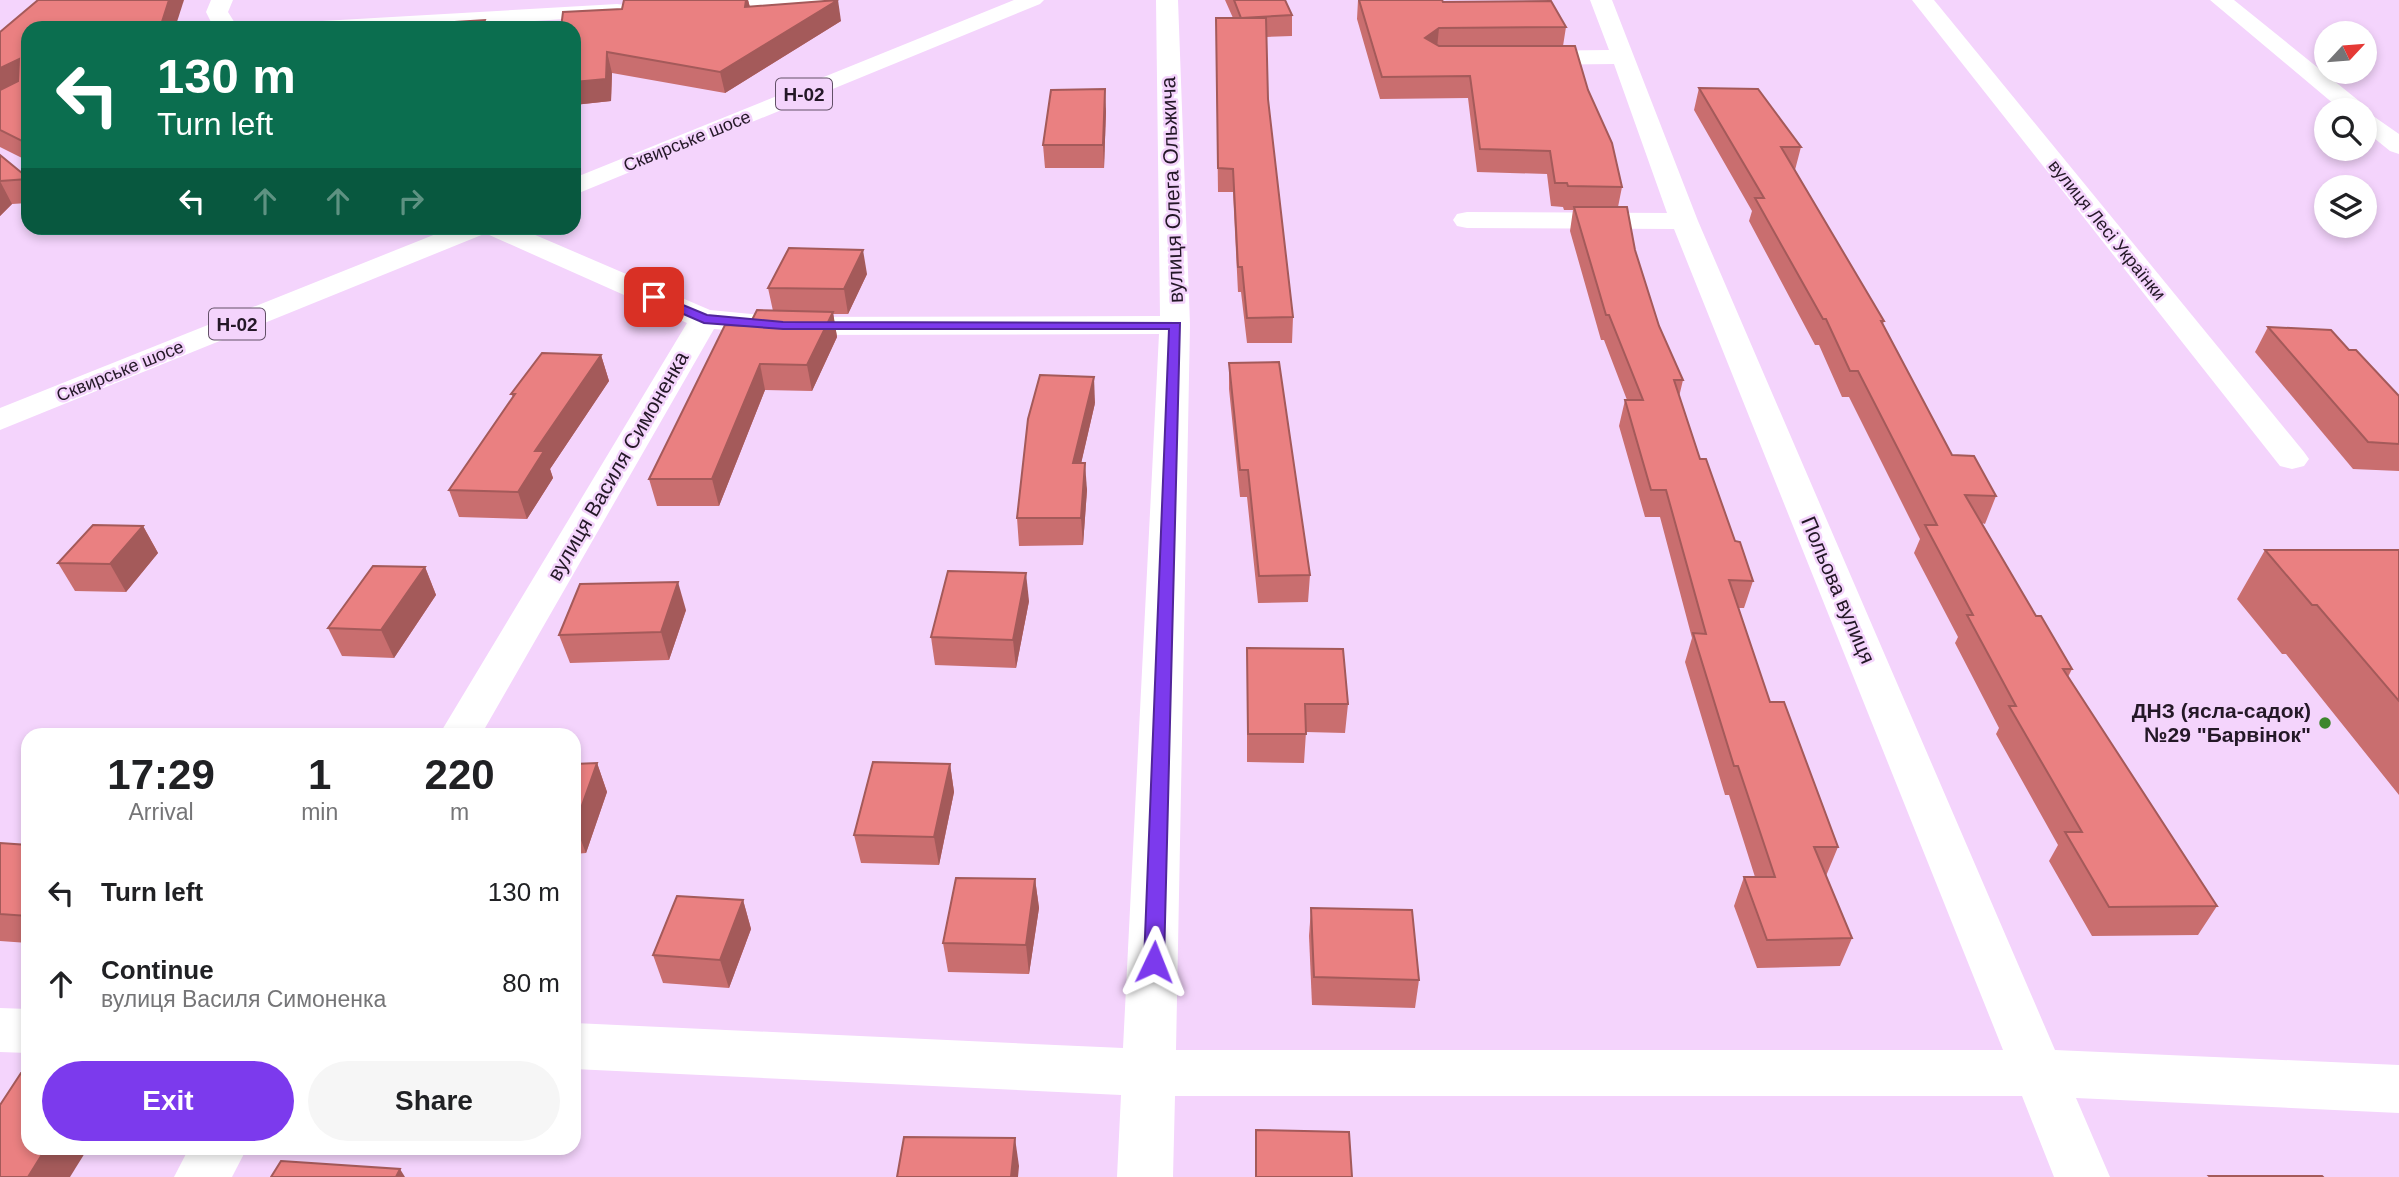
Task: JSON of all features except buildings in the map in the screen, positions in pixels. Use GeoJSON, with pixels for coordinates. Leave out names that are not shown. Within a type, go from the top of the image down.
{"type":"FeatureCollection","features":[{"type":"Feature","properties":{"kind":"street"},"geometry":{"type":"LineString","coordinates":[[221,21],[217,12],[222,0]]}},
{"type":"Feature","properties":{"kind":"street"},"geometry":{"type":"LineString","coordinates":[[671,8],[817,0]]}},
{"type":"Feature","properties":{"kind":"street","name":"Сквирське шосе"},"geometry":{"type":"LineString","coordinates":[[581,184],[1033,0]]}},
{"type":"Feature","properties":{"kind":"street","name":"вулиця Олега Ольжича"},"geometry":{"type":"LineString","coordinates":[[1145,1177],[1175,326],[1167,0]]}},
{"type":"Feature","properties":{"kind":"street","name":"Польова вулиця"},"geometry":{"type":"LineString","coordinates":[[1601,0],[1684,221],[2082,1177]]}},
{"type":"Feature","properties":{"kind":"street","name":"вулиця Лесі Українки"},"geometry":{"type":"LineString","coordinates":[[1923,0],[2292,459]]}},
{"type":"Feature","properties":{"kind":"street"},"geometry":{"type":"LineString","coordinates":[[2221,0],[2340,98]]}},
{"type":"Feature","properties":{"kind":"street"},"geometry":{"type":"LineString","coordinates":[[442,21],[644,9]]}},
{"type":"Feature","properties":{"kind":"street"},"geometry":{"type":"LineString","coordinates":[[1503,58],[1621,57]]}},
{"type":"Feature","properties":{"kind":"street"},"geometry":{"type":"LineString","coordinates":[[2377,128],[2399,146]]}},
{"type":"Feature","properties":{"kind":"street"},"geometry":{"type":"LineString","coordinates":[[1467,220],[1684,221]]}},
{"type":"Feature","properties":{"kind":"street","name":"Сквирське шосе"},"geometry":{"type":"LineString","coordinates":[[0,419],[457,235]]}},
{"type":"Feature","properties":{"kind":"street"},"geometry":{"type":"LineString","coordinates":[[513,235],[704,319],[783,326],[1175,326]]}},
{"type":"Feature","properties":{"kind":"street","name":"вулиця Василя Симоненка"},"geometry":{"type":"LineString","coordinates":[[464,728],[704,319]]}},
{"type":"Feature","properties":{"kind":"street"},"geometry":{"type":"LineString","coordinates":[[0,1031],[21,1031]]}},
{"type":"Feature","properties":{"kind":"street"},"geometry":{"type":"LineString","coordinates":[[581,1046],[1150,1073],[2040,1073],[2399,1089]]}},
{"type":"Feature","properties":{"kind":"street"},"geometry":{"type":"LineString","coordinates":[[202,1177],[215,1155]]}},
{"type":"Feature","properties":{"kind":"place","name":"ДНЗ (ясла-садок) №29 \"Барвінок\""},"geometry":{"type":"Point","coordinates":[2325,723]}},
{"type":"Feature","properties":{"kind":"route"},"geometry":{"type":"LineString","coordinates":[[654,297],[704,319],[783,326],[1175,326],[1154,962]]}}]}
